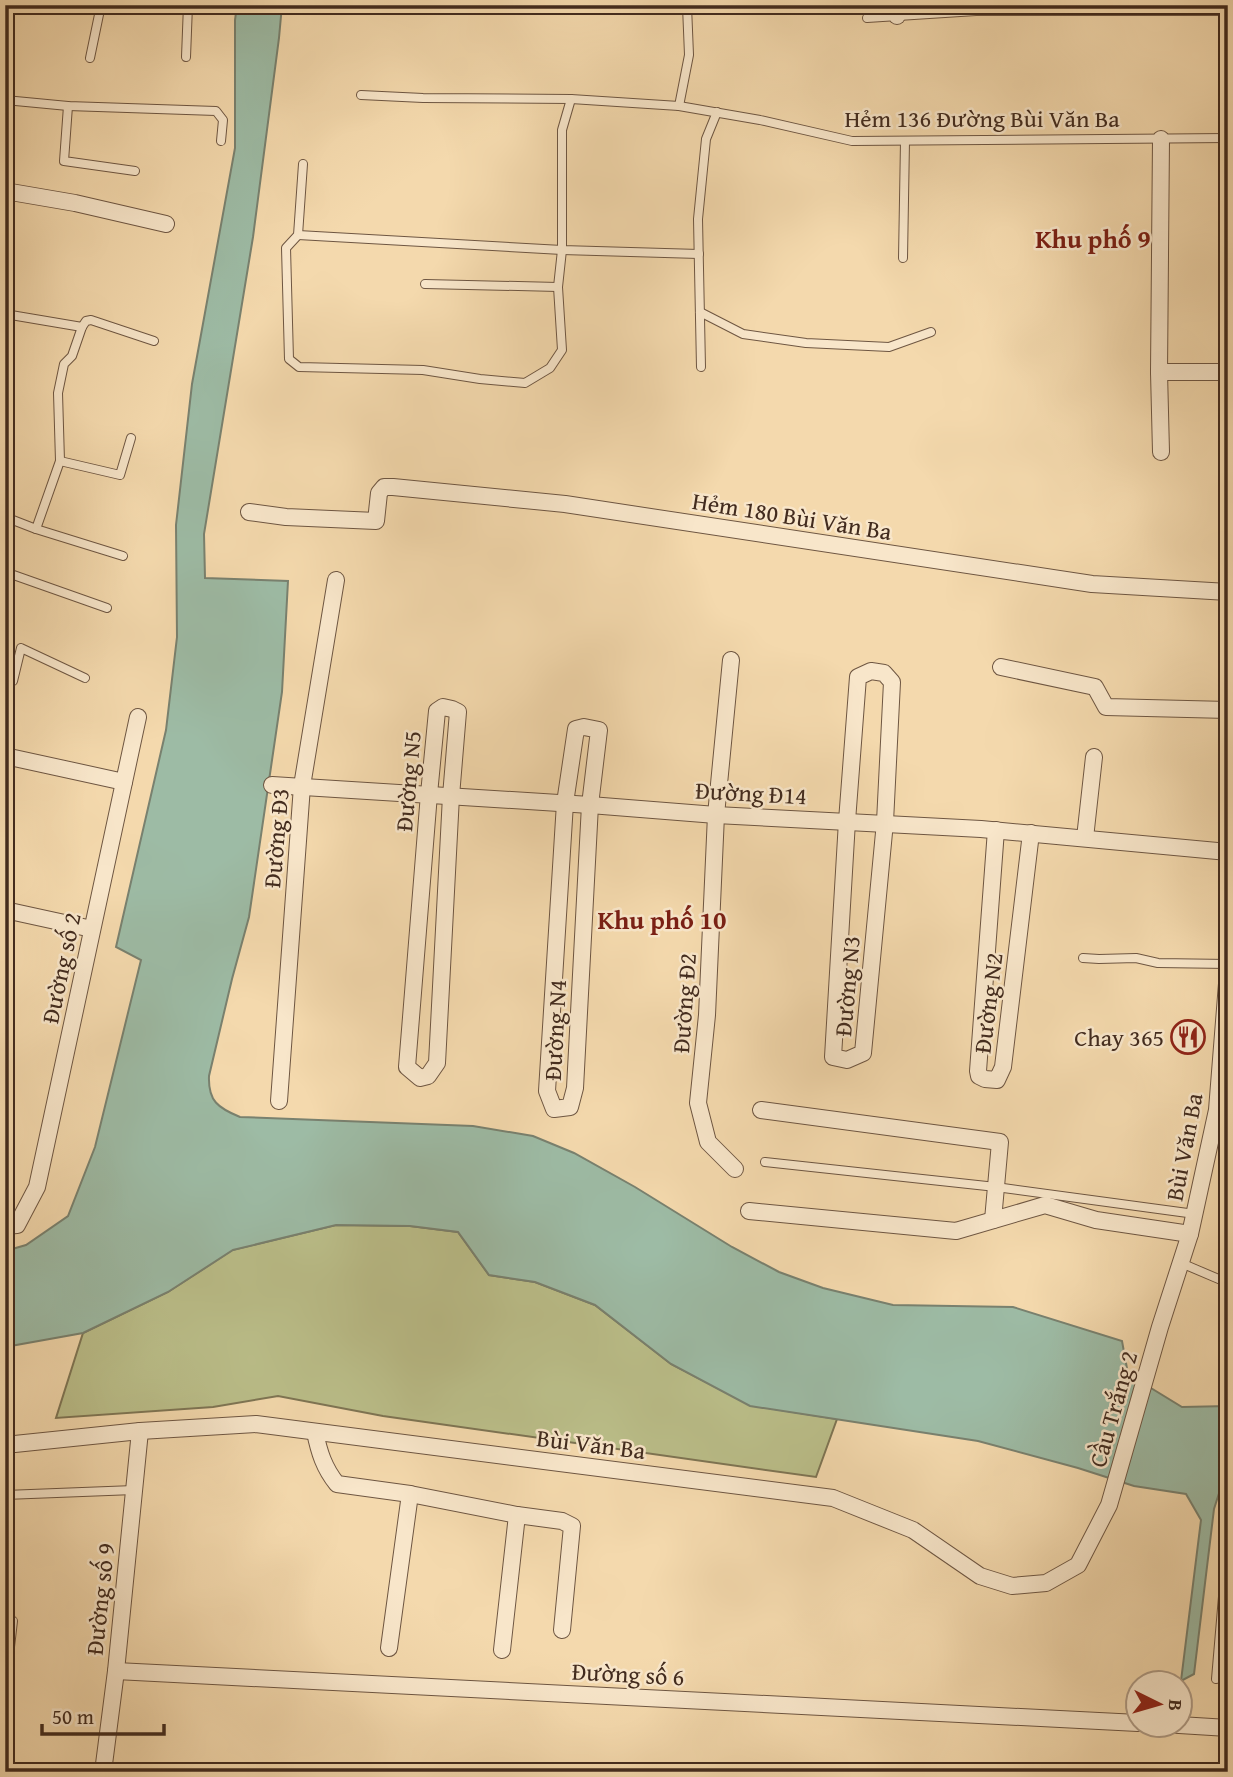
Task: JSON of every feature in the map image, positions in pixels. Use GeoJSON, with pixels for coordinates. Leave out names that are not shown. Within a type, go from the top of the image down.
{"type":"FeatureCollection","features":[{"type":"Feature","properties":{"kind":"street"},"geometry":{"type":"LineString","coordinates":[[1161,139],[1161,452]]}},
{"type":"Feature","properties":{"kind":"street"},"geometry":{"type":"LineString","coordinates":[[5,191],[75,202],[166,224]]}},
{"type":"Feature","properties":{"kind":"street"},"geometry":{"type":"LineString","coordinates":[[1159,372],[1228,372]]}},
{"type":"Feature","properties":{"kind":"street","name":"Hẻm 180 Bùi Văn Ba"},"geometry":{"type":"LineString","coordinates":[[250,512],[286,517],[373,521],[377,520],[379,493],[384,487],[393,487],[565,504],[1093,584],[1228,592]]}},
{"type":"Feature","properties":{"kind":"street","name":"Đường Đ3"},"geometry":{"type":"LineString","coordinates":[[279,1101],[302,786],[336,580]]}},
{"type":"Feature","properties":{"kind":"street","name":"Đường Đ2"},"geometry":{"type":"LineString","coordinates":[[731,660],[716,815],[708,1015],[698,1103],[708,1142],[736,1169]]}},
{"type":"Feature","properties":{"kind":"street"},"geometry":{"type":"LineString","coordinates":[[1001,667],[1095,687],[1106,707],[1228,710]]}},
{"type":"Feature","properties":{"kind":"street"},"geometry":{"type":"LineString","coordinates":[[847,821],[858,677],[871,671],[884,673],[892,682],[885,822]]}},
{"type":"Feature","properties":{"kind":"street","name":"Đường N5"},"geometry":{"type":"LineString","coordinates":[[443,707],[458,712],[437,1063],[428,1076],[420,1078],[407,1066],[429,794],[437,711],[443,707]]}},
{"type":"Feature","properties":{"kind":"street","name":"Đường số 2"},"geometry":{"type":"LineString","coordinates":[[11,1226],[37,1188],[138,716]]}},
{"type":"Feature","properties":{"kind":"street","name":"Đường N4"},"geometry":{"type":"LineString","coordinates":[[584,727],[598,730],[590,805],[575,1088],[570,1107],[554,1109],[547,1091],[565,803],[576,729],[584,727]]}},
{"type":"Feature","properties":{"kind":"street"},"geometry":{"type":"LineString","coordinates":[[5,756],[124,782]]}},
{"type":"Feature","properties":{"kind":"street"},"geometry":{"type":"LineString","coordinates":[[1085,838],[1094,757]]}},
{"type":"Feature","properties":{"kind":"street","name":"Đường Đ14"},"geometry":{"type":"LineString","coordinates":[[271,785],[716,815],[885,822],[1228,852]]}},
{"type":"Feature","properties":{"kind":"street","name":"Đường N3"},"geometry":{"type":"LineString","coordinates":[[847,821],[833,1057],[847,1060],[863,1053],[885,822]]}},
{"type":"Feature","properties":{"kind":"street","name":"Đường N2"},"geometry":{"type":"LineString","coordinates":[[996,830],[978,1071],[979,1076],[985,1079],[997,1080],[1003,1067],[1031,833]]}},
{"type":"Feature","properties":{"kind":"street"},"geometry":{"type":"LineString","coordinates":[[5,910],[92,929]]}},
{"type":"Feature","properties":{"kind":"street","name":"Bùi Văn Ba"},"geometry":{"type":"LineString","coordinates":[[1160,1327],[1190,1234],[1217,1110],[1228,971]]}},
{"type":"Feature","properties":{"kind":"street"},"geometry":{"type":"LineString","coordinates":[[761,1110],[1000,1142],[993,1220]]}},
{"type":"Feature","properties":{"kind":"street"},"geometry":{"type":"LineString","coordinates":[[750,1211],[956,1231],[1045,1205],[1096,1220],[1190,1234]]}},
{"type":"Feature","properties":{"kind":"street","name":"Cầu Trắng 2"},"geometry":{"type":"LineString","coordinates":[[1109,1505],[1160,1327]]}},
{"type":"Feature","properties":{"kind":"street","name":"Bùi Văn Ba"},"geometry":{"type":"LineString","coordinates":[[5,1446],[140,1431],[256,1424],[833,1498],[913,1530],[980,1576],[1012,1586],[1046,1583],[1078,1565],[1109,1505]]}},
{"type":"Feature","properties":{"kind":"street","name":"Đường số 9"},"geometry":{"type":"LineString","coordinates":[[103,1772],[140,1431]]}},
{"type":"Feature","properties":{"kind":"street"},"geometry":{"type":"LineString","coordinates":[[315,1432],[323,1461],[337,1484],[562,1521],[572,1526],[562,1630]]}},
{"type":"Feature","properties":{"kind":"street"},"geometry":{"type":"LineString","coordinates":[[389,1648],[410,1494]]}},
{"type":"Feature","properties":{"kind":"street"},"geometry":{"type":"LineString","coordinates":[[502,1650],[517,1515]]}},
{"type":"Feature","properties":{"kind":"street","name":"Đường số 6"},"geometry":{"type":"LineString","coordinates":[[116,1671],[1124,1722]]}},
{"type":"Feature","properties":{"kind":"street"},"geometry":{"type":"LineString","coordinates":[[1194,1726],[1228,1728]]}},
{"type":"Feature","properties":{"kind":"lane"},"geometry":{"type":"LineString","coordinates":[[90,58],[101,5]]}},
{"type":"Feature","properties":{"kind":"lane"},"geometry":{"type":"LineString","coordinates":[[186,57],[188,5]]}},
{"type":"Feature","properties":{"kind":"lane"},"geometry":{"type":"LineString","coordinates":[[679,106],[689,55],[687,6]]}},
{"type":"Feature","properties":{"kind":"lane"},"geometry":{"type":"LineString","coordinates":[[867,18],[897,11],[936,9],[1228,11]]}},
{"type":"Feature","properties":{"kind":"lane","name":"Hẻm 136 Đường Bùi Văn Ba"},"geometry":{"type":"LineString","coordinates":[[361,95],[423,99],[571,99],[679,106],[760,120],[852,141],[1228,138]]}},
{"type":"Feature","properties":{"kind":"lane"},"geometry":{"type":"LineString","coordinates":[[303,164],[298,235],[286,248],[289,359],[299,367],[423,370],[525,383],[550,368],[562,350],[558,287],[562,250],[562,130],[571,99]]}},
{"type":"Feature","properties":{"kind":"lane"},"geometry":{"type":"LineString","coordinates":[[5,100],[68,106],[216,111],[223,120],[221,141]]}},
{"type":"Feature","properties":{"kind":"lane"},"geometry":{"type":"LineString","coordinates":[[68,106],[64,161],[135,171]]}},
{"type":"Feature","properties":{"kind":"lane"},"geometry":{"type":"LineString","coordinates":[[701,367],[698,219],[706,139],[717,112]]}},
{"type":"Feature","properties":{"kind":"lane"},"geometry":{"type":"LineString","coordinates":[[904,258],[905,141]]}},
{"type":"Feature","properties":{"kind":"lane"},"geometry":{"type":"LineString","coordinates":[[298,235],[562,250],[699,254]]}},
{"type":"Feature","properties":{"kind":"lane"},"geometry":{"type":"LineString","coordinates":[[425,284],[558,287]]}},
{"type":"Feature","properties":{"kind":"lane"},"geometry":{"type":"LineString","coordinates":[[700,312],[743,334],[806,343],[889,347],[931,332]]}},
{"type":"Feature","properties":{"kind":"lane"},"geometry":{"type":"LineString","coordinates":[[5,314],[82,327]]}},
{"type":"Feature","properties":{"kind":"lane"},"geometry":{"type":"LineString","coordinates":[[36,528],[60,461],[58,393],[64,364],[72,356],[82,327],[86,321],[91,320],[154,341]]}},
{"type":"Feature","properties":{"kind":"lane"},"geometry":{"type":"LineString","coordinates":[[60,461],[120,475],[131,438]]}},
{"type":"Feature","properties":{"kind":"lane"},"geometry":{"type":"LineString","coordinates":[[5,517],[123,556]]}},
{"type":"Feature","properties":{"kind":"lane"},"geometry":{"type":"LineString","coordinates":[[5,572],[107,608]]}},
{"type":"Feature","properties":{"kind":"lane"},"geometry":{"type":"LineString","coordinates":[[5,679],[13,681],[21,648],[85,678]]}},
{"type":"Feature","properties":{"kind":"lane"},"geometry":{"type":"LineString","coordinates":[[1083,958],[1136,958],[1158,963],[1228,964]]}},
{"type":"Feature","properties":{"kind":"lane"},"geometry":{"type":"LineString","coordinates":[[765,1162],[996,1187],[1195,1214]]}},
{"type":"Feature","properties":{"kind":"lane"},"geometry":{"type":"LineString","coordinates":[[1181,1263],[1228,1283]]}},
{"type":"Feature","properties":{"kind":"lane"},"geometry":{"type":"LineString","coordinates":[[5,1495],[134,1490]]}},
{"type":"Feature","properties":{"kind":"lane"},"geometry":{"type":"LineString","coordinates":[[1216,1679],[1228,1538]]}},
{"type":"Feature","properties":{"kind":"lane"},"geometry":{"type":"LineString","coordinates":[[5,1690],[13,1621]]}},
{"type":"Feature","properties":{"kind":"green space"},"geometry":{"type":"Polygon","coordinates":[[[336,1225],[410,1226],[458,1232],[489,1275],[535,1282],[595,1305],[671,1364],[750,1405],[837,1419],[816,1477],[383,1416],[278,1396],[213,1407],[56,1418],[83,1333],[168,1292],[232,1250],[336,1225]]]}},
{"type":"Feature","properties":{"kind":"shaded area"},"geometry":{"type":"Polygon","coordinates":[[[237,5],[282,5],[253,237],[204,534],[205,578],[288,581],[282,692],[249,917],[209,1076],[213,1098],[220,1107],[240,1117],[473,1126],[533,1136],[574,1153],[779,1272],[823,1288],[893,1305],[1013,1307],[1122,1341],[1128,1374],[1182,1407],[1228,1406],[1228,1465],[1214,1509],[1194,1674],[1194,1668],[1183,1668],[1201,1520],[1186,1494],[1134,1486],[978,1441],[750,1406],[671,1364],[595,1305],[535,1282],[489,1275],[458,1232],[410,1226],[336,1225],[233,1250],[168,1292],[83,1333],[5,1347],[5,1251],[26,1245],[68,1216],[95,1147],[141,960],[116,947],[166,730],[177,637],[176,525],[192,384],[235,148],[237,5]]]}},
{"type":"Feature","properties":{"kind":"place","name":"Chay 365"},"geometry":{"type":"Point","coordinates":[1188,1037]}},
{"type":"Feature","properties":{"kind":"district","name":"Khu phố 9"},"geometry":{"type":"Point","coordinates":[1093,238]}},
{"type":"Feature","properties":{"kind":"district","name":"Khu phố 10"},"geometry":{"type":"Point","coordinates":[662,919]}}]}
